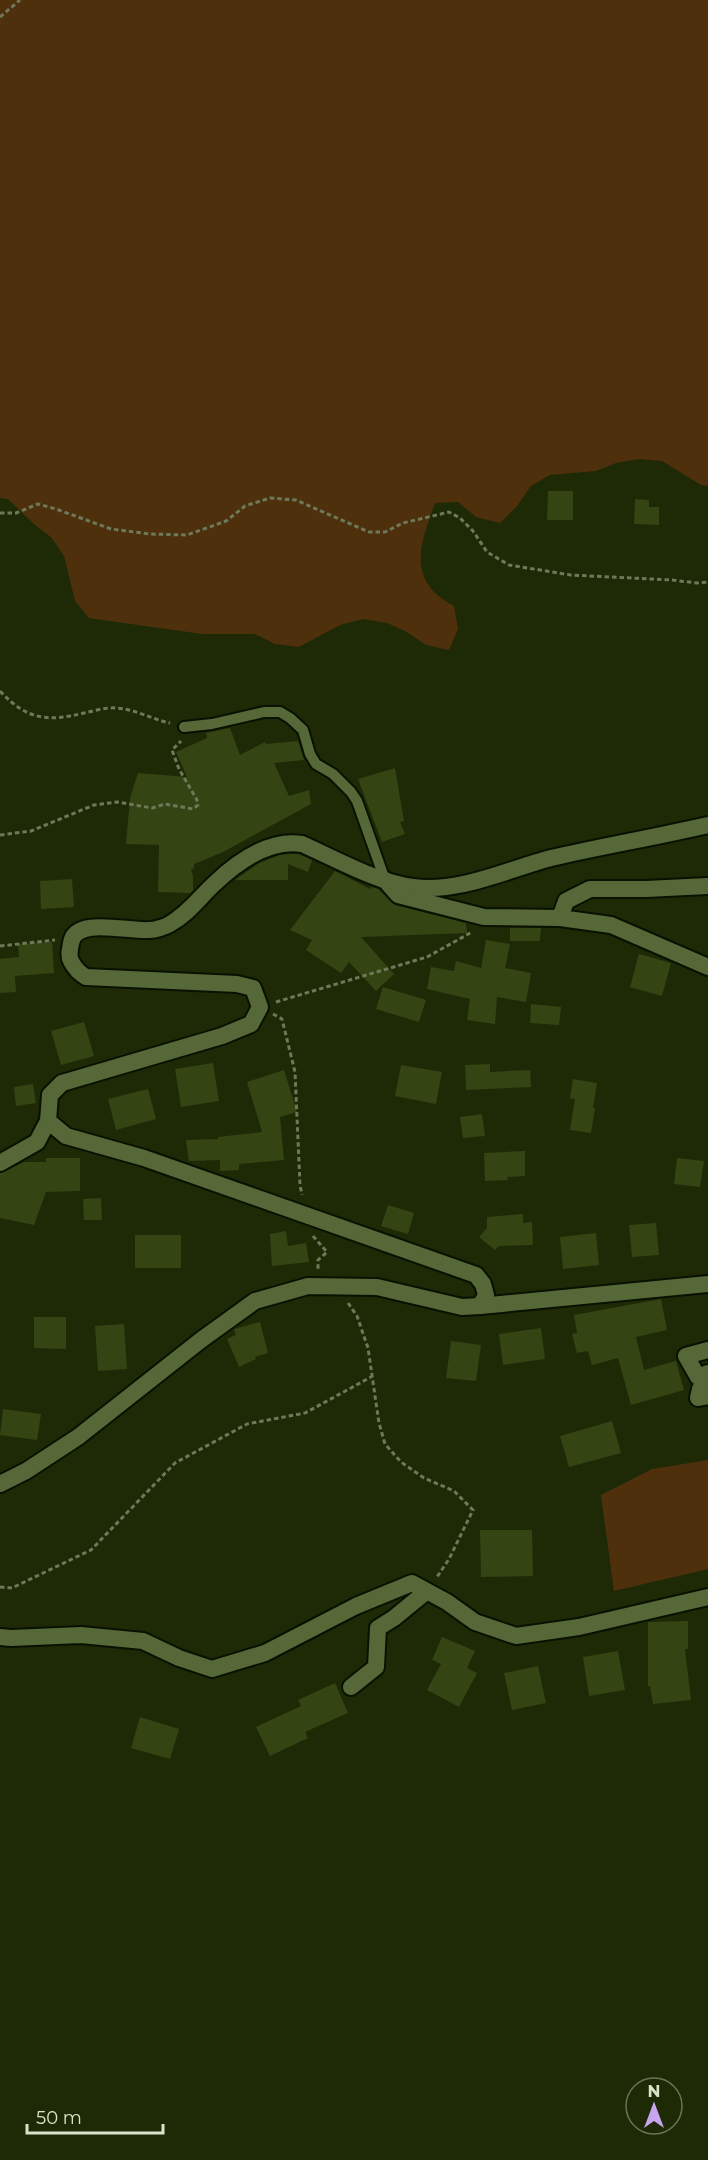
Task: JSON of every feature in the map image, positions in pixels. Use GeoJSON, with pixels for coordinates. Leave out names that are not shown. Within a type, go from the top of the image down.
{"type":"FeatureCollection","features":[{"type":"Feature","properties":{"kind":"street"},"geometry":{"type":"LineString","coordinates":[[0,1163],[37,1142],[48,1121],[50,1095],[62,1083],[222,1036],[251,1024],[260,1007],[253,988],[237,984],[86,977],[78,972],[69,956],[72,938],[79,930],[91,927],[149,930],[168,925],[190,910],[213,884],[242,862],[278,844],[302,844],[385,880],[412,887],[436,888],[463,884],[551,859],[708,825]]}},
{"type":"Feature","properties":{"kind":"street"},"geometry":{"type":"LineString","coordinates":[[385,880],[398,896],[484,917],[560,918],[611,925],[708,967]]}},
{"type":"Feature","properties":{"kind":"street"},"geometry":{"type":"LineString","coordinates":[[560,918],[566,901],[590,889],[708,886]]}},
{"type":"Feature","properties":{"kind":"street"},"geometry":{"type":"LineString","coordinates":[[48,1121],[66,1136],[144,1158],[476,1275],[483,1284],[486,1295],[480,1306]]}},
{"type":"Feature","properties":{"kind":"street"},"geometry":{"type":"LineString","coordinates":[[0,1484],[26,1471],[78,1437],[201,1340],[255,1301],[308,1286],[377,1287],[462,1307],[708,1284]]}},
{"type":"Feature","properties":{"kind":"street"},"geometry":{"type":"LineString","coordinates":[[708,1350],[686,1356],[698,1377],[708,1373]]}},
{"type":"Feature","properties":{"kind":"street"},"geometry":{"type":"LineString","coordinates":[[708,1386],[700,1389],[698,1398],[708,1396]]}},
{"type":"Feature","properties":{"kind":"street"},"geometry":{"type":"LineString","coordinates":[[0,1637],[81,1635],[143,1641],[178,1658],[212,1669],[265,1653],[356,1606],[412,1583],[475,1622],[516,1636],[579,1627],[708,1597]]}},
{"type":"Feature","properties":{"kind":"street"},"geometry":{"type":"LineString","coordinates":[[351,1687],[376,1666],[378,1628],[428,1591]]}},
{"type":"Feature","properties":{"kind":"lane"},"geometry":{"type":"LineString","coordinates":[[184,727],[212,724],[264,712],[280,712],[290,717],[303,730],[312,759],[333,774],[357,801],[385,880]]}},
{"type":"Feature","properties":{"kind":"path"},"geometry":{"type":"LineString","coordinates":[[0,16],[20,0]]}},
{"type":"Feature","properties":{"kind":"path"},"geometry":{"type":"LineString","coordinates":[[0,513],[16,513],[38,504],[111,529],[150,534],[187,535],[226,520],[246,506],[270,498],[296,500],[369,532],[385,532],[403,523],[449,512],[467,525],[487,552],[509,565],[571,575],[708,582]]}},
{"type":"Feature","properties":{"kind":"path"},"geometry":{"type":"LineString","coordinates":[[0,691],[11,703],[27,714],[43,718],[62,718],[113,708],[130,709],[157,721],[184,727],[184,737],[172,750],[198,805],[193,809],[165,804],[152,808],[117,802],[94,805],[31,831],[0,835]]}},
{"type":"Feature","properties":{"kind":"path"},"geometry":{"type":"LineString","coordinates":[[260,1007],[427,957],[476,930],[484,917]]}},
{"type":"Feature","properties":{"kind":"path"},"geometry":{"type":"LineString","coordinates":[[0,946],[72,938]]}},
{"type":"Feature","properties":{"kind":"path"},"geometry":{"type":"LineString","coordinates":[[260,1007],[282,1019],[295,1072],[300,1185],[313,1236],[327,1252],[318,1260],[318,1269],[337,1287],[357,1316],[368,1348],[379,1423],[385,1444],[400,1462],[424,1478],[454,1491],[473,1510],[450,1559],[428,1591]]}},
{"type":"Feature","properties":{"kind":"path"},"geometry":{"type":"LineString","coordinates":[[0,1587],[12,1588],[91,1550],[175,1463],[247,1424],[305,1413],[371,1376]]}},
{"type":"Feature","properties":{"kind":"shaded area"},"geometry":{"type":"Polygon","coordinates":[[[0,0],[708,0],[708,486],[701,485],[662,461],[639,459],[616,463],[596,471],[550,475],[531,486],[517,506],[500,523],[476,517],[458,502],[435,503],[421,549],[422,571],[426,582],[436,594],[454,606],[458,629],[449,650],[426,645],[407,632],[387,623],[363,619],[340,625],[299,647],[275,644],[255,634],[202,634],[89,618],[75,601],[64,556],[52,538],[8,499],[0,498],[0,0]]]}},
{"type":"Feature","properties":{"kind":"shaded area"},"geometry":{"type":"Polygon","coordinates":[[[708,1460],[708,1569],[614,1591],[601,1495],[652,1469],[708,1460]]]}},
{"type":"Feature","properties":{"kind":"building"},"geometry":{"type":"Polygon","coordinates":[[[548,491],[573,491],[573,520],[547,520],[548,491]]]}},
{"type":"Feature","properties":{"kind":"building"},"geometry":{"type":"Polygon","coordinates":[[[635,499],[649,500],[649,507],[659,507],[659,525],[634,524],[635,499]]]}},
{"type":"Feature","properties":{"kind":"building"},"geometry":{"type":"Polygon","coordinates":[[[230,728],[240,755],[265,742],[266,744],[298,741],[304,760],[274,763],[289,796],[309,790],[311,804],[223,852],[194,864],[191,870],[193,890],[190,893],[158,892],[159,845],[126,844],[130,798],[138,773],[187,777],[176,752],[207,738],[206,733],[230,728]]]}},
{"type":"Feature","properties":{"kind":"building"},"geometry":{"type":"Polygon","coordinates":[[[395,768],[404,821],[400,822],[405,834],[382,842],[358,779],[395,768]]]}},
{"type":"Feature","properties":{"kind":"building"},"geometry":{"type":"Polygon","coordinates":[[[299,854],[312,860],[308,872],[288,864],[288,880],[235,880],[259,863],[280,855],[299,854]]]}},
{"type":"Feature","properties":{"kind":"building"},"geometry":{"type":"Polygon","coordinates":[[[335,871],[370,889],[372,887],[378,889],[395,905],[466,923],[467,933],[361,937],[394,974],[376,991],[349,962],[341,973],[306,950],[312,940],[290,930],[335,871]]]}},
{"type":"Feature","properties":{"kind":"building"},"geometry":{"type":"Polygon","coordinates":[[[72,879],[74,907],[41,909],[40,881],[72,879]]]}},
{"type":"Feature","properties":{"kind":"building"},"geometry":{"type":"Polygon","coordinates":[[[510,928],[541,928],[540,941],[510,941],[510,928]]]}},
{"type":"Feature","properties":{"kind":"building"},"geometry":{"type":"Polygon","coordinates":[[[486,940],[510,944],[505,968],[531,973],[526,1002],[497,997],[495,1024],[467,1020],[470,999],[427,989],[431,967],[454,971],[456,961],[481,968],[486,940]]]}},
{"type":"Feature","properties":{"kind":"building"},"geometry":{"type":"Polygon","coordinates":[[[52,942],[54,973],[15,976],[16,992],[0,993],[0,959],[19,957],[18,944],[52,942]]]}},
{"type":"Feature","properties":{"kind":"building"},"geometry":{"type":"Polygon","coordinates":[[[639,954],[671,963],[662,996],[630,987],[639,954]]]}},
{"type":"Feature","properties":{"kind":"building"},"geometry":{"type":"Polygon","coordinates":[[[383,987],[426,1000],[419,1022],[376,1009],[383,987]]]}},
{"type":"Feature","properties":{"kind":"building"},"geometry":{"type":"Polygon","coordinates":[[[531,1004],[561,1007],[559,1025],[530,1023],[531,1004]]]}},
{"type":"Feature","properties":{"kind":"building"},"geometry":{"type":"Polygon","coordinates":[[[84,1022],[94,1056],[61,1065],[51,1031],[84,1022]]]}},
{"type":"Feature","properties":{"kind":"building"},"geometry":{"type":"Polygon","coordinates":[[[213,1063],[219,1101],[181,1107],[175,1069],[213,1063]]]}},
{"type":"Feature","properties":{"kind":"building"},"geometry":{"type":"Polygon","coordinates":[[[490,1064],[490,1072],[530,1070],[531,1087],[466,1090],[465,1065],[490,1064]]]}},
{"type":"Feature","properties":{"kind":"building"},"geometry":{"type":"Polygon","coordinates":[[[401,1065],[442,1072],[436,1104],[395,1096],[401,1065]]]}},
{"type":"Feature","properties":{"kind":"building"},"geometry":{"type":"Polygon","coordinates":[[[284,1070],[297,1112],[280,1117],[284,1160],[239,1164],[239,1170],[220,1171],[220,1160],[189,1161],[186,1140],[218,1139],[218,1137],[262,1132],[247,1082],[284,1070]]]}},
{"type":"Feature","properties":{"kind":"building"},"geometry":{"type":"Polygon","coordinates":[[[573,1079],[597,1083],[591,1133],[570,1130],[575,1099],[570,1098],[573,1079]]]}},
{"type":"Feature","properties":{"kind":"building"},"geometry":{"type":"Polygon","coordinates":[[[33,1084],[36,1103],[16,1106],[14,1087],[33,1084]]]}},
{"type":"Feature","properties":{"kind":"building"},"geometry":{"type":"Polygon","coordinates":[[[148,1089],[156,1119],[116,1130],[108,1099],[148,1089]]]}},
{"type":"Feature","properties":{"kind":"building"},"geometry":{"type":"Polygon","coordinates":[[[482,1114],[485,1136],[463,1138],[460,1117],[482,1114]]]}},
{"type":"Feature","properties":{"kind":"building"},"geometry":{"type":"Polygon","coordinates":[[[525,1151],[525,1176],[507,1177],[508,1180],[485,1181],[484,1153],[525,1151]]]}},
{"type":"Feature","properties":{"kind":"building"},"geometry":{"type":"Polygon","coordinates":[[[46,1158],[80,1158],[80,1191],[46,1192],[34,1225],[0,1218],[0,1173],[24,1162],[46,1162],[46,1158]]]}},
{"type":"Feature","properties":{"kind":"building"},"geometry":{"type":"Polygon","coordinates":[[[677,1158],[704,1161],[700,1187],[674,1184],[677,1158]]]}},
{"type":"Feature","properties":{"kind":"building"},"geometry":{"type":"Polygon","coordinates":[[[101,1198],[102,1220],[84,1220],[83,1199],[101,1198]]]}},
{"type":"Feature","properties":{"kind":"building"},"geometry":{"type":"Polygon","coordinates":[[[388,1205],[414,1213],[408,1234],[381,1226],[388,1205]]]}},
{"type":"Feature","properties":{"kind":"building"},"geometry":{"type":"Polygon","coordinates":[[[523,1214],[523,1223],[532,1222],[533,1245],[499,1246],[495,1250],[479,1237],[487,1228],[487,1217],[523,1214]]]}},
{"type":"Feature","properties":{"kind":"building"},"geometry":{"type":"Polygon","coordinates":[[[656,1223],[659,1255],[632,1257],[629,1225],[656,1223]]]}},
{"type":"Feature","properties":{"kind":"building"},"geometry":{"type":"Polygon","coordinates":[[[286,1231],[288,1246],[306,1243],[309,1262],[272,1266],[270,1234],[286,1231]]]}},
{"type":"Feature","properties":{"kind":"building"},"geometry":{"type":"Polygon","coordinates":[[[596,1233],[599,1265],[563,1269],[560,1237],[596,1233]]]}},
{"type":"Feature","properties":{"kind":"building"},"geometry":{"type":"Polygon","coordinates":[[[135,1235],[181,1235],[181,1268],[135,1268],[135,1235]]]}},
{"type":"Feature","properties":{"kind":"building"},"geometry":{"type":"Polygon","coordinates":[[[661,1299],[667,1330],[636,1337],[644,1370],[676,1361],[684,1390],[631,1405],[618,1358],[592,1365],[588,1351],[577,1353],[572,1334],[577,1333],[574,1315],[661,1299]]]}},
{"type":"Feature","properties":{"kind":"building"},"geometry":{"type":"Polygon","coordinates":[[[34,1317],[66,1317],[66,1349],[34,1348],[34,1317]]]}},
{"type":"Feature","properties":{"kind":"building"},"geometry":{"type":"Polygon","coordinates":[[[260,1322],[268,1353],[255,1357],[256,1359],[239,1367],[227,1339],[236,1335],[234,1329],[260,1322]]]}},
{"type":"Feature","properties":{"kind":"building"},"geometry":{"type":"Polygon","coordinates":[[[124,1324],[127,1369],[98,1371],[95,1326],[124,1324]]]}},
{"type":"Feature","properties":{"kind":"building"},"geometry":{"type":"Polygon","coordinates":[[[541,1328],[545,1359],[503,1365],[499,1334],[541,1328]]]}},
{"type":"Feature","properties":{"kind":"building"},"geometry":{"type":"Polygon","coordinates":[[[451,1341],[481,1345],[476,1381],[446,1378],[451,1341]]]}},
{"type":"Feature","properties":{"kind":"building"},"geometry":{"type":"Polygon","coordinates":[[[3,1409],[41,1414],[37,1440],[0,1435],[3,1409]]]}},
{"type":"Feature","properties":{"kind":"building"},"geometry":{"type":"Polygon","coordinates":[[[612,1421],[621,1453],[569,1467],[560,1436],[612,1421]]]}},
{"type":"Feature","properties":{"kind":"building"},"geometry":{"type":"Polygon","coordinates":[[[480,1530],[532,1530],[533,1576],[481,1577],[480,1530]]]}},
{"type":"Feature","properties":{"kind":"building"},"geometry":{"type":"Polygon","coordinates":[[[688,1621],[688,1649],[685,1649],[691,1700],[653,1704],[650,1686],[648,1686],[648,1622],[688,1621]]]}},
{"type":"Feature","properties":{"kind":"building"},"geometry":{"type":"Polygon","coordinates":[[[442,1637],[475,1651],[467,1668],[477,1673],[459,1707],[427,1690],[441,1664],[432,1660],[442,1637]]]}},
{"type":"Feature","properties":{"kind":"building"},"geometry":{"type":"Polygon","coordinates":[[[618,1651],[625,1690],[589,1696],[583,1657],[618,1651]]]}},
{"type":"Feature","properties":{"kind":"building"},"geometry":{"type":"Polygon","coordinates":[[[538,1666],[546,1703],[512,1710],[504,1673],[538,1666]]]}},
{"type":"Feature","properties":{"kind":"building"},"geometry":{"type":"Polygon","coordinates":[[[335,1683],[348,1713],[305,1732],[308,1738],[270,1756],[256,1727],[301,1706],[298,1700],[335,1683]]]}},
{"type":"Feature","properties":{"kind":"building"},"geometry":{"type":"Polygon","coordinates":[[[140,1717],[179,1729],[170,1759],[131,1748],[140,1717]]]}}]}
